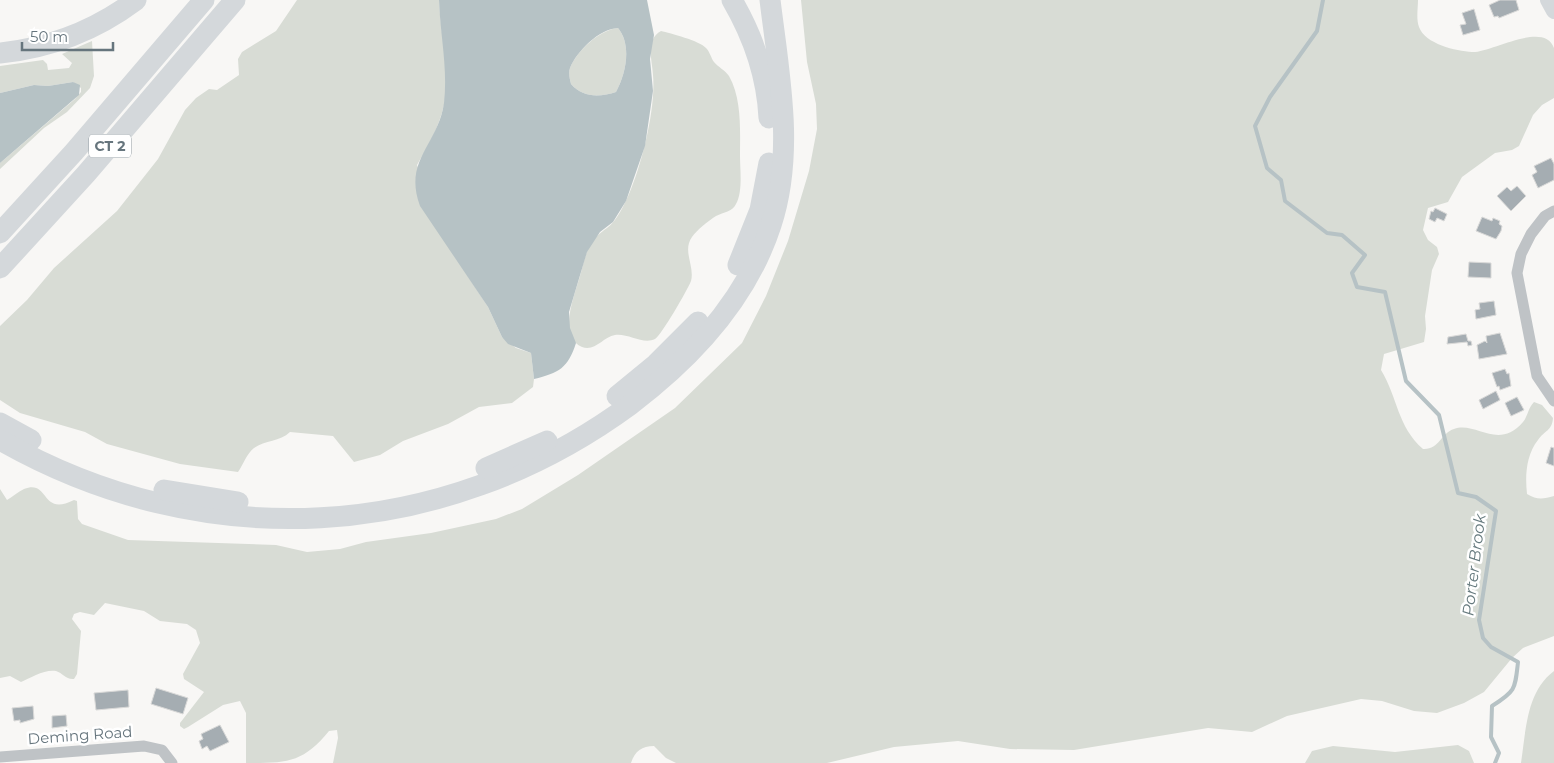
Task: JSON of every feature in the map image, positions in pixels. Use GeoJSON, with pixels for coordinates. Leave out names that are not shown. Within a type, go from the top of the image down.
{"type":"FeatureCollection","features":[{"type":"Feature","properties":{"kind":"highway"},"geometry":{"type":"LineString","coordinates":[[0,53],[38,47],[72,36],[102,22],[136,0]]}},
{"type":"Feature","properties":{"kind":"highway","name":"CT 2"},"geometry":{"type":"LineString","coordinates":[[0,233],[74,152],[204,0]]}},
{"type":"Feature","properties":{"kind":"highway","name":"CT 2"},"geometry":{"type":"LineString","coordinates":[[0,268],[71,191],[235,0]]}},
{"type":"Feature","properties":{"kind":"highway"},"geometry":{"type":"LineString","coordinates":[[217,21],[248,0]]}},
{"type":"Feature","properties":{"kind":"highway"},"geometry":{"type":"LineString","coordinates":[[0,423],[74,461],[130,481],[199,497],[282,505],[355,502],[433,486],[504,461],[562,433],[626,390],[684,338],[722,293],[750,240],[760,210],[768,173],[769,114],[764,82],[757,57],[732,0]]}},
{"type":"Feature","properties":{"kind":"highway"},"geometry":{"type":"LineString","coordinates":[[0,440],[68,474],[145,501],[206,513],[284,520],[344,517],[414,505],[506,476],[560,450],[617,414],[678,364],[728,308],[758,258],[776,210],[784,148],[782,100],[770,0]]}},
{"type":"Feature","properties":{"kind":"highway"},"geometry":{"type":"LineString","coordinates":[[0,217],[74,152]]}},
{"type":"Feature","properties":{"kind":"street"},"geometry":{"type":"LineString","coordinates":[[1548,0],[1554,10]]}},
{"type":"Feature","properties":{"kind":"street"},"geometry":{"type":"LineString","coordinates":[[1554,211],[1545,216],[1531,234],[1521,254],[1518,273],[1537,376],[1554,401]]}},
{"type":"Feature","properties":{"kind":"street","name":"Deming Road"},"geometry":{"type":"LineString","coordinates":[[0,757],[139,746],[162,750],[172,763]]}},
{"type":"Feature","properties":{"kind":"shaded area"},"geometry":{"type":"Polygon","coordinates":[[[297,0],[439,0],[446,65],[446,92],[439,121],[417,165],[445,241],[488,307],[502,337],[516,348],[531,353],[533,387],[512,403],[479,407],[448,424],[403,441],[380,455],[354,462],[333,436],[290,432],[282,438],[254,448],[238,472],[180,464],[107,444],[85,432],[20,413],[0,400],[0,326],[27,300],[54,268],[117,211],[158,159],[185,110],[196,98],[209,89],[217,90],[239,75],[238,59],[242,52],[276,31],[297,0]]]}},
{"type":"Feature","properties":{"kind":"shaded area"},"geometry":{"type":"Polygon","coordinates":[[[439,0],[647,0],[654,35],[650,59],[653,91],[645,146],[626,201],[613,222],[600,232],[587,252],[569,312],[570,328],[576,343],[570,358],[556,372],[543,377],[534,379],[531,353],[508,344],[502,337],[488,307],[420,206],[416,190],[416,176],[423,153],[441,118],[444,103],[444,64],[439,0]],[[618,28],[611,29],[603,32],[583,48],[569,70],[571,84],[576,89],[592,95],[616,92],[620,85],[626,60],[625,43],[618,28]]]}},
{"type":"Feature","properties":{"kind":"shaded area"},"geometry":{"type":"Polygon","coordinates":[[[801,0],[1418,0],[1418,21],[1422,33],[1442,46],[1472,52],[1529,37],[1540,37],[1548,40],[1554,48],[1554,98],[1542,105],[1533,115],[1519,146],[1512,150],[1495,153],[1462,177],[1448,202],[1428,208],[1423,230],[1428,240],[1437,247],[1439,254],[1432,270],[1425,316],[1424,342],[1384,354],[1381,370],[1408,431],[1423,449],[1433,447],[1454,429],[1471,429],[1496,435],[1505,434],[1514,430],[1523,422],[1534,402],[1542,405],[1553,418],[1550,428],[1538,440],[1531,452],[1526,480],[1527,494],[1540,498],[1554,496],[1554,636],[1523,648],[1512,658],[1484,692],[1464,703],[1437,713],[1414,711],[1382,701],[1361,699],[1287,716],[1252,732],[1208,728],[1074,750],[1010,749],[958,741],[894,747],[827,763],[676,763],[666,758],[654,746],[640,750],[631,763],[333,763],[338,738],[337,730],[329,731],[311,750],[293,759],[246,763],[246,713],[240,701],[223,705],[184,729],[180,726],[180,723],[204,692],[184,679],[183,674],[200,643],[196,630],[187,624],[160,621],[144,611],[105,603],[94,615],[80,612],[74,614],[72,619],[81,631],[77,674],[74,679],[56,671],[47,671],[21,682],[10,676],[0,678],[0,489],[7,500],[24,489],[32,487],[38,489],[50,501],[56,504],[77,501],[78,519],[82,524],[128,540],[276,545],[307,552],[340,549],[366,542],[431,533],[496,519],[522,509],[578,475],[675,408],[742,343],[766,296],[788,241],[809,171],[817,129],[816,104],[807,62],[801,0]]]}},
{"type":"Feature","properties":{"kind":"shaded area"},"geometry":{"type":"Polygon","coordinates":[[[618,28],[625,43],[626,60],[620,85],[616,92],[592,95],[576,89],[571,84],[569,76],[573,61],[583,48],[596,37],[618,28]]]}},
{"type":"Feature","properties":{"kind":"shaded area"},"geometry":{"type":"Polygon","coordinates":[[[661,31],[703,45],[714,62],[729,76],[736,95],[740,125],[740,193],[732,209],[713,218],[689,242],[688,253],[692,275],[691,281],[680,302],[655,339],[646,341],[615,335],[591,348],[582,347],[575,342],[570,334],[569,324],[572,303],[588,249],[596,237],[611,225],[620,213],[639,167],[647,136],[652,103],[651,45],[653,39],[661,31]]]}},
{"type":"Feature","properties":{"kind":"shaded area"},"geometry":{"type":"Polygon","coordinates":[[[92,41],[94,76],[90,88],[67,112],[44,128],[0,169],[0,163],[75,99],[81,92],[81,88],[73,82],[48,86],[34,85],[0,93],[0,66],[43,60],[47,64],[48,70],[69,68],[72,63],[62,54],[92,41]]]}},
{"type":"Feature","properties":{"kind":"shaded area"},"geometry":{"type":"Polygon","coordinates":[[[73,82],[80,85],[79,95],[0,163],[0,93],[34,85],[48,86],[73,82]]]}},
{"type":"Feature","properties":{"kind":"shaded area"},"geometry":{"type":"Polygon","coordinates":[[[1554,671],[1554,763],[1521,763],[1526,725],[1533,701],[1545,680],[1554,671]]]}},
{"type":"Feature","properties":{"kind":"shaded area"},"geometry":{"type":"Polygon","coordinates":[[[1458,745],[1469,751],[1474,763],[1305,763],[1312,751],[1333,746],[1395,752],[1458,745]]]}},
{"type":"Feature","properties":{"kind":"building"},"geometry":{"type":"Polygon","coordinates":[[[1500,0],[1516,0],[1519,10],[1499,18],[1498,16],[1494,17],[1489,5],[1500,0]]]}},
{"type":"Feature","properties":{"kind":"building"},"geometry":{"type":"Polygon","coordinates":[[[1474,9],[1480,30],[1463,35],[1460,25],[1466,24],[1462,13],[1474,9]]]}},
{"type":"Feature","properties":{"kind":"building"},"geometry":{"type":"Polygon","coordinates":[[[1551,158],[1554,164],[1554,180],[1538,188],[1532,175],[1537,172],[1534,166],[1551,158]]]}},
{"type":"Feature","properties":{"kind":"building"},"geometry":{"type":"Polygon","coordinates":[[[1517,186],[1526,196],[1511,211],[1497,196],[1507,187],[1511,191],[1517,186]]]}},
{"type":"Feature","properties":{"kind":"building"},"geometry":{"type":"Polygon","coordinates":[[[1435,208],[1447,214],[1444,221],[1437,218],[1435,222],[1429,219],[1431,211],[1433,212],[1435,208]]]}},
{"type":"Feature","properties":{"kind":"building"},"geometry":{"type":"Polygon","coordinates":[[[1482,217],[1492,221],[1493,218],[1500,221],[1501,231],[1496,239],[1476,231],[1482,217]]]}},
{"type":"Feature","properties":{"kind":"building"},"geometry":{"type":"Polygon","coordinates":[[[1469,262],[1491,263],[1491,278],[1468,277],[1469,262]]]}},
{"type":"Feature","properties":{"kind":"building"},"geometry":{"type":"Polygon","coordinates":[[[1494,301],[1496,315],[1476,319],[1475,310],[1480,309],[1479,303],[1494,301]]]}},
{"type":"Feature","properties":{"kind":"building"},"geometry":{"type":"Polygon","coordinates":[[[1500,333],[1507,354],[1479,359],[1477,345],[1485,341],[1487,343],[1486,336],[1500,333]]]}},
{"type":"Feature","properties":{"kind":"building"},"geometry":{"type":"Polygon","coordinates":[[[1466,334],[1468,341],[1471,341],[1472,345],[1468,346],[1467,342],[1447,344],[1448,337],[1466,334]]]}},
{"type":"Feature","properties":{"kind":"building"},"geometry":{"type":"Polygon","coordinates":[[[1505,369],[1507,374],[1509,373],[1511,386],[1500,390],[1492,373],[1505,369]]]}},
{"type":"Feature","properties":{"kind":"building"},"geometry":{"type":"Polygon","coordinates":[[[1496,391],[1500,400],[1483,409],[1479,400],[1496,391]]]}},
{"type":"Feature","properties":{"kind":"building"},"geometry":{"type":"Polygon","coordinates":[[[1517,397],[1524,410],[1511,416],[1505,403],[1517,397]]]}},
{"type":"Feature","properties":{"kind":"building"},"geometry":{"type":"Polygon","coordinates":[[[1551,447],[1554,448],[1554,466],[1546,463],[1551,447]]]}},
{"type":"Feature","properties":{"kind":"building"},"geometry":{"type":"Polygon","coordinates":[[[156,688],[188,698],[183,714],[151,704],[156,688]]]}},
{"type":"Feature","properties":{"kind":"building"},"geometry":{"type":"Polygon","coordinates":[[[128,690],[129,707],[96,710],[94,693],[128,690]]]}},
{"type":"Feature","properties":{"kind":"building"},"geometry":{"type":"Polygon","coordinates":[[[33,706],[34,719],[20,723],[20,720],[14,721],[12,708],[33,706]]]}},
{"type":"Feature","properties":{"kind":"building"},"geometry":{"type":"Polygon","coordinates":[[[66,715],[67,726],[52,728],[52,716],[66,715]]]}},
{"type":"Feature","properties":{"kind":"building"},"geometry":{"type":"Polygon","coordinates":[[[220,725],[229,742],[210,751],[207,746],[202,749],[199,741],[203,739],[201,734],[220,725]]]}},
{"type":"Feature","properties":{"kind":"waterway","name":"Porter Brook"},"geometry":{"type":"LineString","coordinates":[[1323,0],[1317,31],[1270,97],[1255,126],[1267,168],[1281,180],[1285,201],[1327,233],[1342,235],[1365,255],[1352,273],[1357,287],[1385,292],[1406,381],[1439,415],[1458,493],[1476,497],[1496,511],[1479,620],[1483,638],[1491,647],[1518,662],[1513,689],[1506,697],[1492,706],[1491,737],[1499,753],[1495,763]]}}]}
